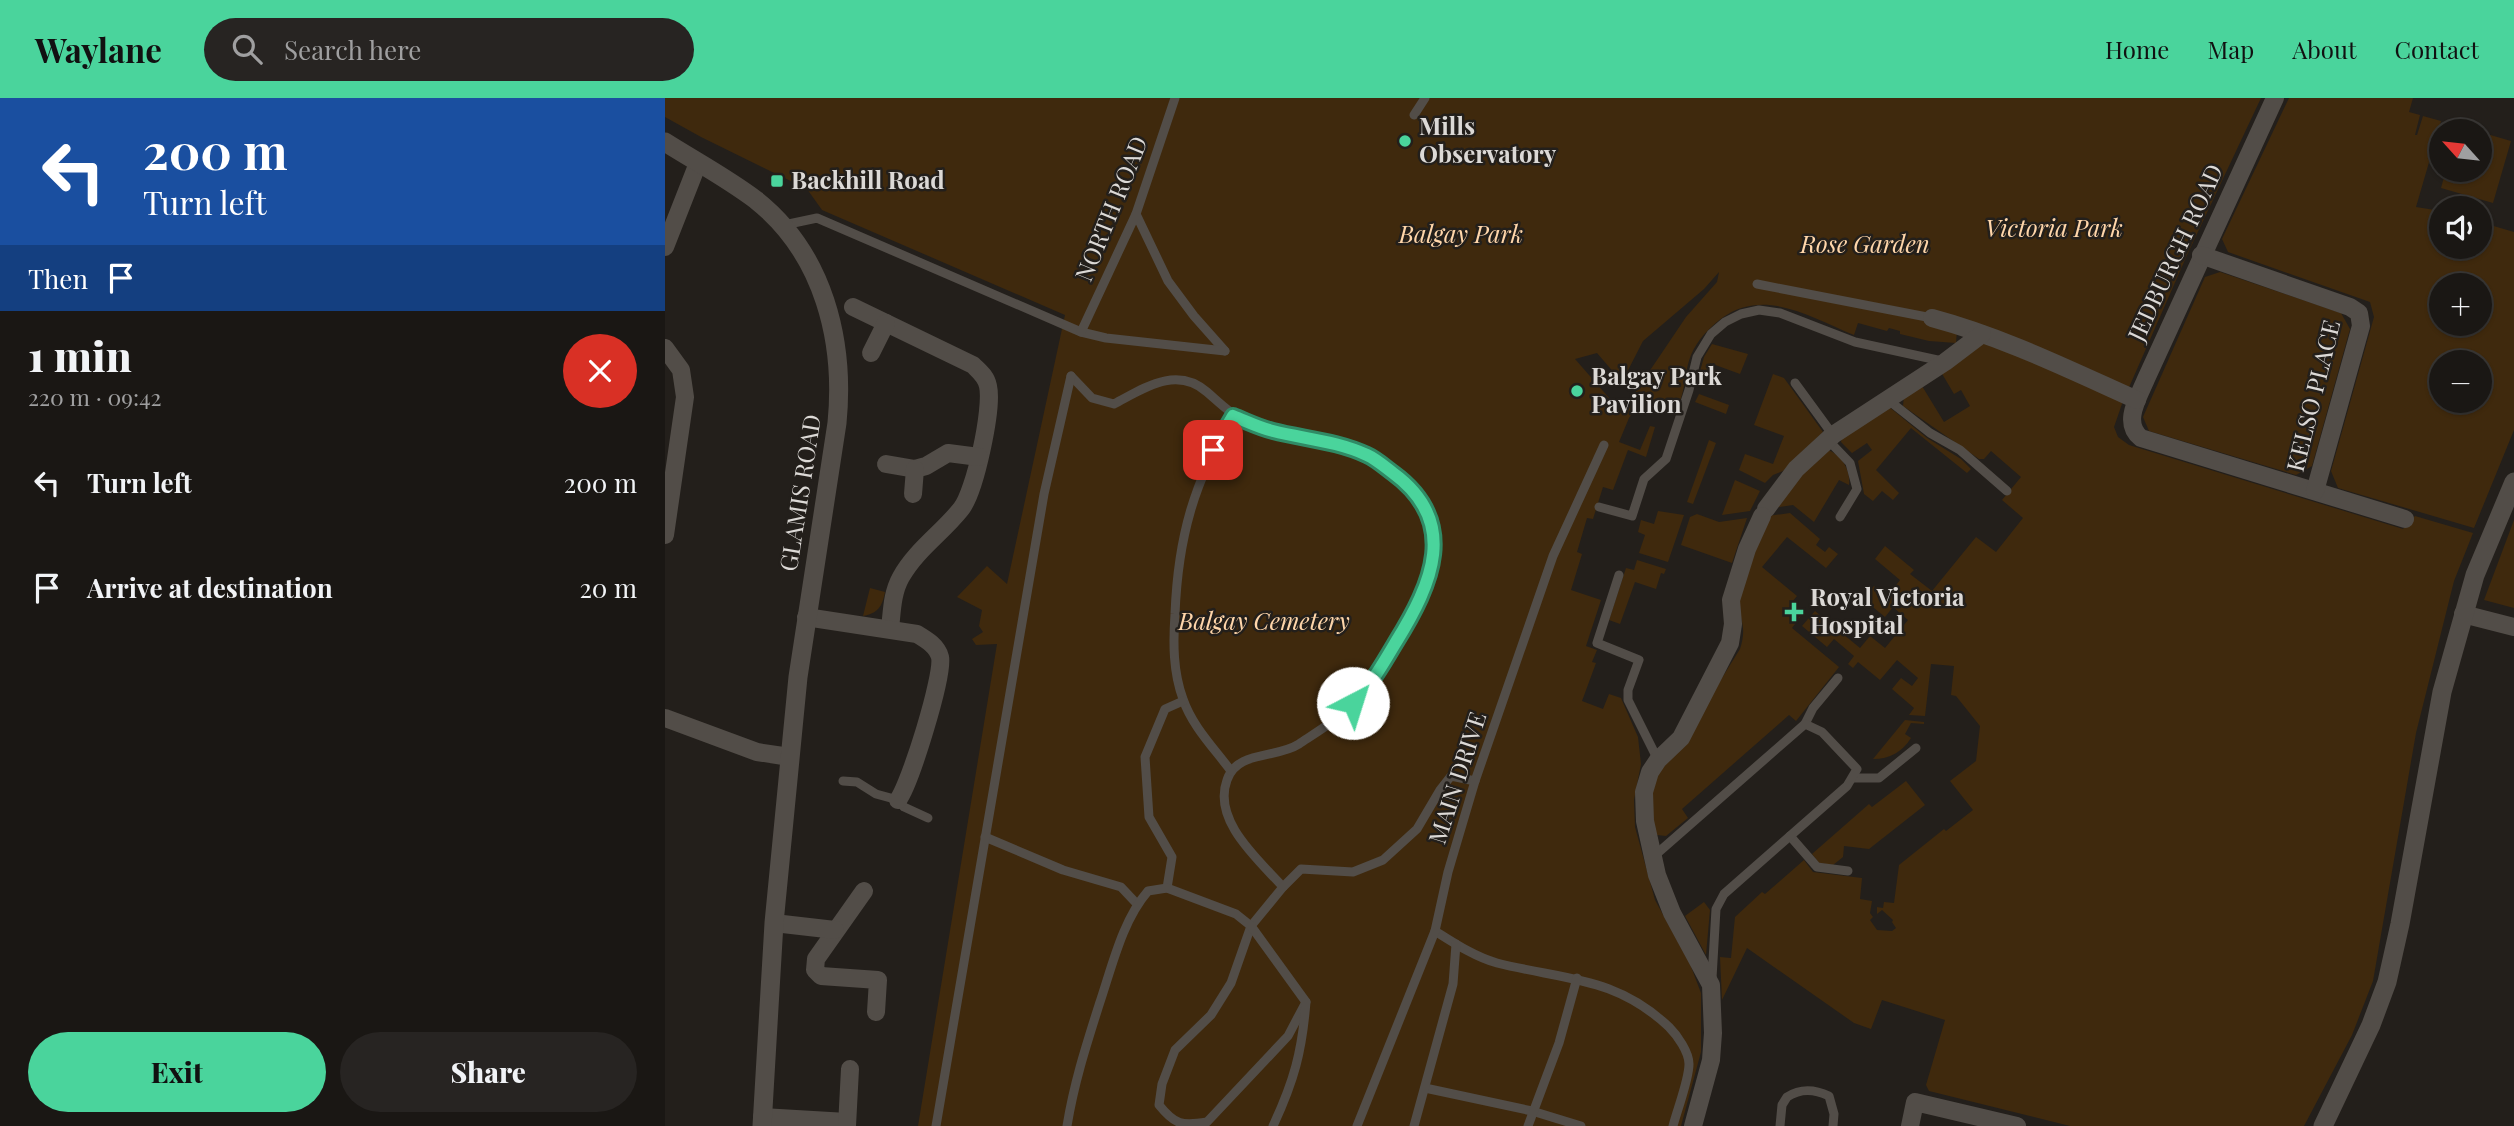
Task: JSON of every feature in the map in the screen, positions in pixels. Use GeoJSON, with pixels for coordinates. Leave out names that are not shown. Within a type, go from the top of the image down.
{"type":"FeatureCollection","features":[{"type":"Feature","properties":{"kind":"street","name":"JEDBURGH ROAD"},"geometry":{"type":"LineString","coordinates":[[2275,98],[2201,255],[2137,400],[2130,422],[2133,432],[2141,438],[2315,491]]}},
{"type":"Feature","properties":{"kind":"street","name":"GLAMIS ROAD"},"geometry":{"type":"LineString","coordinates":[[665,142],[757,201],[782,225],[799,248],[824,297],[839,359],[837,423],[806,617],[790,757],[774,923],[762,1121]]}},
{"type":"Feature","properties":{"kind":"street"},"geometry":{"type":"LineString","coordinates":[[665,247],[698,163]]}},
{"type":"Feature","properties":{"kind":"street","name":"KELSO PLACE"},"geometry":{"type":"LineString","coordinates":[[2201,255],[2350,307],[2360,313],[2361,326],[2315,491]]}},
{"type":"Feature","properties":{"kind":"street"},"geometry":{"type":"LineString","coordinates":[[853,307],[973,365],[982,373],[988,386],[989,402],[975,482],[962,508],[911,561],[899,580],[893,597],[890,629]]}},
{"type":"Feature","properties":{"kind":"street"},"geometry":{"type":"LineString","coordinates":[[1932,318],[2026,351],[2137,400]]}},
{"type":"Feature","properties":{"kind":"street"},"geometry":{"type":"LineString","coordinates":[[871,353],[886,323]]}},
{"type":"Feature","properties":{"kind":"street"},"geometry":{"type":"LineString","coordinates":[[1693,1126],[1711,1060],[1711,985],[1672,913],[1653,857],[1645,821],[1644,792],[1650,772],[1658,760],[1681,738],[1730,643],[1733,624],[1731,600],[1747,549],[1764,513],[1795,470],[1831,437],[1945,362],[1982,334]]}},
{"type":"Feature","properties":{"kind":"street"},"geometry":{"type":"LineString","coordinates":[[665,348],[681,370],[685,397],[666,528]]}},
{"type":"Feature","properties":{"kind":"street"},"geometry":{"type":"LineString","coordinates":[[886,464],[915,469],[948,453],[979,457]]}},
{"type":"Feature","properties":{"kind":"street"},"geometry":{"type":"LineString","coordinates":[[913,494],[915,469]]}},
{"type":"Feature","properties":{"kind":"street"},"geometry":{"type":"LineString","coordinates":[[2323,1126],[2371,1025],[2387,982],[2442,692],[2475,575],[2514,482]]}},
{"type":"Feature","properties":{"kind":"street"},"geometry":{"type":"LineString","coordinates":[[2315,491],[2405,519]]}},
{"type":"Feature","properties":{"kind":"street"},"geometry":{"type":"LineString","coordinates":[[2463,614],[2514,627]]}},
{"type":"Feature","properties":{"kind":"street"},"geometry":{"type":"LineString","coordinates":[[806,617],[917,634],[931,643],[940,657],[939,677],[917,753],[905,790],[898,800]]}},
{"type":"Feature","properties":{"kind":"street"},"geometry":{"type":"LineString","coordinates":[[665,718],[748,750],[790,757]]}},
{"type":"Feature","properties":{"kind":"street"},"geometry":{"type":"LineString","coordinates":[[864,891],[816,959],[815,970],[821,976],[879,980],[876,1012]]}},
{"type":"Feature","properties":{"kind":"street"},"geometry":{"type":"LineString","coordinates":[[774,923],[835,929]]}},
{"type":"Feature","properties":{"kind":"street"},"geometry":{"type":"LineString","coordinates":[[762,1121],[847,1124],[850,1069]]}},
{"type":"Feature","properties":{"kind":"street"},"geometry":{"type":"LineString","coordinates":[[1910,1126],[1915,1102],[2017,1126]]}},
{"type":"Feature","properties":{"kind":"lane","name":"NORTH ROAD"},"geometry":{"type":"LineString","coordinates":[[1081,332],[1136,214],[1175,98]]}},
{"type":"Feature","properties":{"kind":"lane"},"geometry":{"type":"LineString","coordinates":[[1414,115],[1425,98]]}},
{"type":"Feature","properties":{"kind":"lane"},"geometry":{"type":"LineString","coordinates":[[782,225],[817,218],[1081,332],[1106,338],[1225,351],[1168,281],[1136,214]]}},
{"type":"Feature","properties":{"kind":"lane"},"geometry":{"type":"LineString","coordinates":[[1757,284],[1932,318]]}},
{"type":"Feature","properties":{"kind":"lane"},"geometry":{"type":"LineString","coordinates":[[1599,507],[1632,516],[1644,479],[1666,459],[1697,357],[1711,334],[1725,322],[1741,314],[1759,310],[1780,313],[1855,342],[1945,362]]}},
{"type":"Feature","properties":{"kind":"lane"},"geometry":{"type":"LineString","coordinates":[[936,1126],[1044,494],[1072,376],[1093,398],[1114,404],[1162,380],[1179,380],[1203,388],[1233,416],[1270,431],[1328,441],[1369,455],[1406,482],[1423,501],[1434,525],[1434,562],[1419,606],[1368,688],[1338,718],[1292,748],[1243,761],[1231,771],[1225,783],[1226,809],[1234,832],[1283,887]]}},
{"type":"Feature","properties":{"kind":"lane"},"geometry":{"type":"LineString","coordinates":[[1795,383],[1850,463],[1857,489],[1840,517]]}},
{"type":"Feature","properties":{"kind":"lane"},"geometry":{"type":"LineString","coordinates":[[1887,399],[1930,433],[1960,450],[2007,491]]}},
{"type":"Feature","properties":{"kind":"lane"},"geometry":{"type":"LineString","coordinates":[[1231,771],[1193,720],[1183,701],[1173,648],[1175,595],[1182,538],[1213,450],[1233,416]]}},
{"type":"Feature","properties":{"kind":"lane","name":"MAIN DRIVE"},"geometry":{"type":"LineString","coordinates":[[1357,1126],[1435,931],[1448,872],[1475,780],[1553,556],[1604,445]]}},
{"type":"Feature","properties":{"kind":"lane"},"geometry":{"type":"LineString","coordinates":[[1619,575],[1597,643],[1639,660],[1628,690],[1628,700],[1658,760]]}},
{"type":"Feature","properties":{"kind":"lane"},"geometry":{"type":"LineString","coordinates":[[1653,857],[1805,724],[1813,708],[1838,678]]}},
{"type":"Feature","properties":{"kind":"lane"},"geometry":{"type":"LineString","coordinates":[[1167,888],[1172,857],[1149,817],[1145,757],[1165,709],[1183,701]]}},
{"type":"Feature","properties":{"kind":"lane"},"geometry":{"type":"LineString","coordinates":[[1711,985],[1716,909],[1724,894],[1847,786],[1857,769],[1822,732],[1805,724]]}},
{"type":"Feature","properties":{"kind":"lane"},"geometry":{"type":"LineString","coordinates":[[1853,778],[1879,778],[1916,748]]}},
{"type":"Feature","properties":{"kind":"lane"},"geometry":{"type":"LineString","coordinates":[[1306,1002],[1288,1036],[1207,1122],[1190,1125],[1171,1120],[1159,1105],[1162,1084],[1175,1050],[1211,1015],[1231,984],[1251,926],[1283,887],[1301,869],[1353,872],[1383,860],[1417,829],[1451,776],[1475,780]]}},
{"type":"Feature","properties":{"kind":"lane"},"geometry":{"type":"LineString","coordinates":[[843,780],[857,782],[876,794],[898,800],[904,807],[928,818]]}},
{"type":"Feature","properties":{"kind":"lane"},"geometry":{"type":"LineString","coordinates":[[1790,836],[1817,867],[1848,871]]}},
{"type":"Feature","properties":{"kind":"lane"},"geometry":{"type":"LineString","coordinates":[[985,838],[1063,870],[1121,887],[1137,904]]}},
{"type":"Feature","properties":{"kind":"lane"},"geometry":{"type":"LineString","coordinates":[[1067,1126],[1073,1088],[1113,964],[1137,904],[1148,891],[1167,888],[1235,914],[1251,926],[1306,1002],[1303,1044],[1290,1090],[1273,1126]]}},
{"type":"Feature","properties":{"kind":"lane"},"geometry":{"type":"LineString","coordinates":[[1435,931],[1494,962],[1577,978],[1618,991],[1651,1010],[1678,1036],[1689,1062],[1673,1126]]}},
{"type":"Feature","properties":{"kind":"lane"},"geometry":{"type":"LineString","coordinates":[[1414,1126],[1453,984],[1456,944]]}},
{"type":"Feature","properties":{"kind":"lane"},"geometry":{"type":"LineString","coordinates":[[1528,1126],[1559,1043],[1577,978]]}},
{"type":"Feature","properties":{"kind":"lane"},"geometry":{"type":"LineString","coordinates":[[1425,1088],[1532,1111],[1581,1126]]}},
{"type":"Feature","properties":{"kind":"lane"},"geometry":{"type":"LineString","coordinates":[[1780,1126],[1782,1105],[1787,1097],[1805,1090],[1818,1091],[1829,1096],[1834,1114],[1833,1126]]}},
{"type":"Feature","properties":{"kind":"green space"},"geometry":{"type":"Polygon","coordinates":[[[665,98],[2261,98],[2188,253],[2123,401],[2114,427],[2118,437],[2129,445],[2403,529],[2415,516],[2473,533],[2454,581],[2416,733],[2373,981],[2352,1035],[2304,1126],[2070,1126],[1929,1091],[1926,1085],[1945,1020],[1882,1000],[1871,1029],[1854,1023],[1747,948],[1722,1000],[1720,957],[1731,958],[1735,917],[1804,860],[1813,872],[1862,878],[1860,899],[1872,901],[1870,913],[1873,917],[1870,920],[1877,930],[1892,931],[1896,928],[1893,920],[1882,910],[1877,914],[1877,907],[1883,908],[1884,902],[1894,903],[1899,865],[1973,810],[1950,781],[1976,761],[1980,726],[1956,696],[1951,695],[1954,666],[1931,664],[1925,716],[1909,715],[1914,708],[1892,689],[1901,678],[1912,686],[1918,678],[1897,660],[1880,680],[1858,662],[1853,668],[1848,664],[1854,656],[1834,639],[1827,647],[1802,626],[1815,611],[1860,648],[1870,636],[1885,648],[1908,620],[1893,607],[1885,617],[1863,599],[1874,586],[1887,597],[1900,580],[1875,559],[1885,546],[1914,570],[1910,574],[1932,591],[1976,537],[1996,552],[2023,518],[2002,500],[2021,477],[1991,451],[1984,459],[1979,459],[1903,406],[1904,396],[1922,386],[1944,422],[1970,406],[1961,390],[1954,394],[1941,372],[1985,342],[1957,330],[1956,343],[1929,341],[1900,334],[1900,331],[1889,328],[1887,331],[1858,323],[1854,335],[1788,308],[1755,305],[1738,309],[1722,318],[1700,339],[1689,362],[1680,402],[1671,415],[1662,411],[1659,415],[1641,402],[1629,418],[1619,442],[1640,450],[1650,426],[1655,427],[1646,457],[1628,450],[1613,490],[1603,487],[1593,519],[1587,518],[1577,552],[1582,554],[1571,590],[1601,600],[1586,646],[1597,650],[1592,662],[1596,663],[1582,701],[1603,709],[1609,694],[1621,698],[1638,737],[1641,764],[1634,800],[1635,827],[1655,900],[1690,964],[1701,993],[1701,1052],[1681,1126],[918,1126],[997,644],[976,645],[972,639],[983,632],[979,626],[982,610],[957,597],[987,566],[1007,584],[1065,315],[822,210],[807,189],[665,117],[665,98]],[[1719,272],[1704,289],[1643,341],[1622,382],[1597,353],[1575,359],[1610,399],[1626,406],[1686,317],[1717,282],[1719,272]]]}},
{"type":"Feature","properties":{"kind":"green space"},"geometry":{"type":"Polygon","coordinates":[[[2289,98],[2413,98],[2409,112],[2420,115],[2415,135],[2423,116],[2434,119],[2429,119],[2429,162],[2416,207],[2429,209],[2429,259],[2492,259],[2492,226],[2514,232],[2514,430],[2474,528],[2338,488],[2331,471],[2374,317],[2370,302],[2228,252],[2222,239],[2289,98]]]}},
{"type":"Feature","properties":{"kind":"green space"},"geometry":{"type":"Polygon","coordinates":[[[2492,135],[2511,141],[2493,203],[2492,196],[2469,196],[2441,188],[2443,182],[2492,182],[2492,135]]]}},
{"type":"Feature","properties":{"kind":"green space"},"geometry":{"type":"Polygon","coordinates":[[[2220,272],[2341,313],[2350,329],[2312,466],[2296,475],[2149,431],[2143,417],[2205,277],[2220,272]]]}},
{"type":"Feature","properties":{"kind":"green space"},"geometry":{"type":"Polygon","coordinates":[[[1712,344],[1748,354],[1740,374],[1710,363],[1705,377],[1699,375],[1704,357],[1712,344]]]}},
{"type":"Feature","properties":{"kind":"green space"},"geometry":{"type":"Polygon","coordinates":[[[1773,374],[1784,378],[1823,432],[1783,471],[1773,475],[1765,483],[1739,470],[1745,454],[1773,464],[1784,436],[1754,425],[1773,374]]]}},
{"type":"Feature","properties":{"kind":"green space"},"geometry":{"type":"Polygon","coordinates":[[[1699,394],[1729,405],[1726,414],[1695,402],[1699,394]]]}},
{"type":"Feature","properties":{"kind":"green space"},"geometry":{"type":"Polygon","coordinates":[[[1888,406],[1971,469],[1967,473],[1911,428],[1876,470],[1899,493],[1893,500],[1882,491],[1873,501],[1864,494],[1858,461],[1872,450],[1867,443],[1852,453],[1841,442],[1842,434],[1888,406]]]}},
{"type":"Feature","properties":{"kind":"green space"},"geometry":{"type":"Polygon","coordinates":[[[1709,440],[1716,443],[1693,504],[1687,502],[1709,440]]]}},
{"type":"Feature","properties":{"kind":"green space"},"geometry":{"type":"Polygon","coordinates":[[[1826,449],[1844,463],[1849,485],[1839,480],[1814,522],[1793,505],[1773,508],[1810,462],[1826,449]]]}},
{"type":"Feature","properties":{"kind":"green space"},"geometry":{"type":"Polygon","coordinates":[[[1735,480],[1760,491],[1750,511],[1722,515],[1735,480]]]}},
{"type":"Feature","properties":{"kind":"green space"},"geometry":{"type":"Polygon","coordinates":[[[1658,511],[1684,515],[1668,562],[1639,553],[1645,535],[1638,532],[1641,520],[1654,524],[1658,511]]]}},
{"type":"Feature","properties":{"kind":"green space"},"geometry":{"type":"Polygon","coordinates":[[[1790,513],[1820,539],[1816,545],[1825,552],[1829,547],[1838,554],[1826,568],[1787,537],[1762,567],[1797,596],[1792,602],[1804,612],[1792,628],[1839,667],[1796,721],[1789,715],[1682,809],[1688,818],[1666,836],[1657,835],[1651,828],[1649,796],[1656,775],[1697,718],[1740,649],[1743,626],[1735,603],[1768,516],[1790,513]]]}},
{"type":"Feature","properties":{"kind":"green space"},"geometry":{"type":"Polygon","coordinates":[[[1697,514],[1719,522],[1747,518],[1732,563],[1681,545],[1690,517],[1697,514]]]}},
{"type":"Feature","properties":{"kind":"green space"},"geometry":{"type":"Polygon","coordinates":[[[2514,520],[2514,608],[2484,600],[2514,520]]]}},
{"type":"Feature","properties":{"kind":"green space"},"geometry":{"type":"Polygon","coordinates":[[[1637,560],[1666,569],[1664,574],[1661,573],[1656,589],[1635,582],[1620,624],[1609,620],[1626,568],[1634,570],[1637,560]]]}},
{"type":"Feature","properties":{"kind":"green space"},"geometry":{"type":"Polygon","coordinates":[[[870,588],[885,592],[884,597],[876,611],[863,616],[870,588]]]}},
{"type":"Feature","properties":{"kind":"green space"},"geometry":{"type":"Polygon","coordinates":[[[1905,720],[1924,724],[1911,723],[1905,734],[1911,738],[1900,751],[1885,758],[1873,759],[1905,720]]]}},
{"type":"Feature","properties":{"kind":"green space"},"geometry":{"type":"Polygon","coordinates":[[[1906,781],[1925,805],[1869,849],[1844,846],[1843,857],[1833,865],[1819,863],[1812,854],[1869,804],[1872,807],[1906,781]]]}},
{"type":"Feature","properties":{"kind":"green space"},"geometry":{"type":"Polygon","coordinates":[[[1704,902],[1710,910],[1706,955],[1685,916],[1704,902]]]}},
{"type":"Feature","properties":{"kind":"place","name":"Mills Observatory"},"geometry":{"type":"Point","coordinates":[1405,141]}},
{"type":"Feature","properties":{"kind":"place","name":"Backhill Road"},"geometry":{"type":"Point","coordinates":[777,181]}},
{"type":"Feature","properties":{"kind":"place","name":"Balgay Park Pavilion"},"geometry":{"type":"Point","coordinates":[1577,391]}},
{"type":"Feature","properties":{"kind":"place","name":"Royal Victoria Hospital"},"geometry":{"type":"Point","coordinates":[1794,612]}},
{"type":"Feature","properties":{"kind":"route"},"geometry":{"type":"LineString","coordinates":[[1213,450],[1233,416],[1270,431],[1328,441],[1369,455],[1406,482],[1423,501],[1434,525],[1434,562],[1419,606],[1368,688],[1353,703]]}},
{"type":"Feature","properties":{"kind":"park label","name":"Victoria Park"},"geometry":{"type":"Point","coordinates":[2054,229]}},
{"type":"Feature","properties":{"kind":"park label","name":"Balgay Park"},"geometry":{"type":"Point","coordinates":[1461,235]}},
{"type":"Feature","properties":{"kind":"park label","name":"Rose Garden"},"geometry":{"type":"Point","coordinates":[1865,245]}},
{"type":"Feature","properties":{"kind":"park label","name":"Balgay Cemetery"},"geometry":{"type":"Point","coordinates":[1264,622]}}]}
